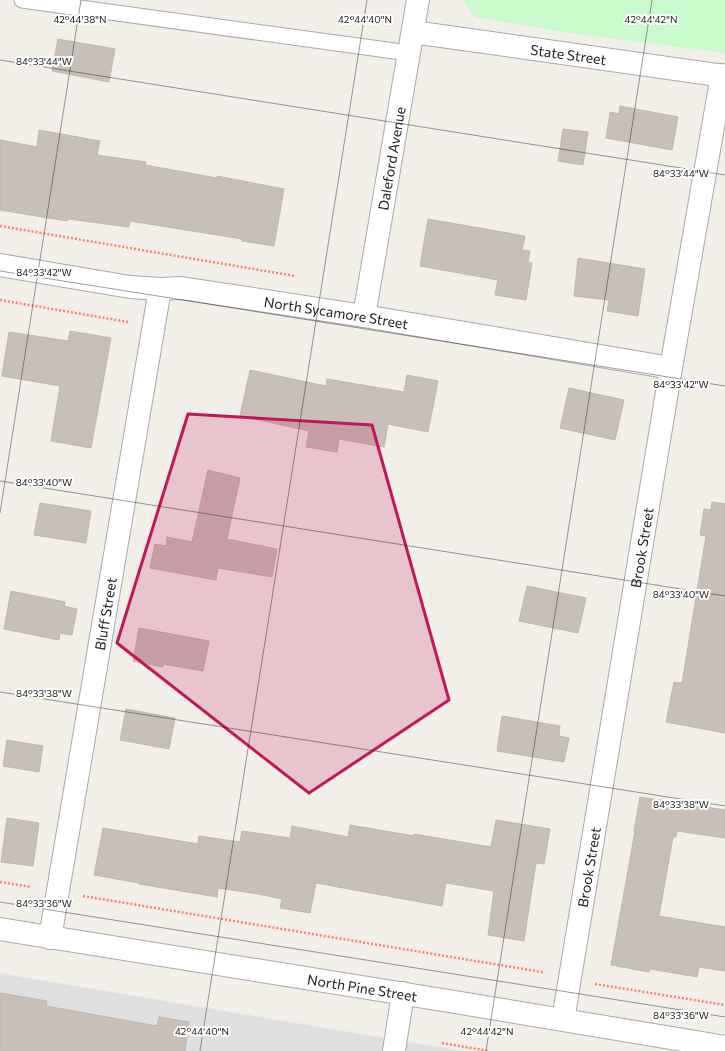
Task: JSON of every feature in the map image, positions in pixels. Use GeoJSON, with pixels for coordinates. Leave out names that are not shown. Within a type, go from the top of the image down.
{"type":"FeatureCollection","features":[{"type":"Feature","properties":{"kind":"street","name":"Daleford Avenue"},"geometry":{"type":"LineString","coordinates":[[364,316],[418,0]]}},
{"type":"Feature","properties":{"kind":"street","name":"State Street"},"geometry":{"type":"LineString","coordinates":[[413,32],[723,76]]}},
{"type":"Feature","properties":{"kind":"street","name":"Brook Street"},"geometry":{"type":"LineString","coordinates":[[563,1020],[671,368],[723,76]]}},
{"type":"Feature","properties":{"kind":"street","name":"North Sycamore Street"},"geometry":{"type":"LineString","coordinates":[[0,265],[130,287],[160,289],[181,288],[364,316],[671,368]]}},
{"type":"Feature","properties":{"kind":"street","name":"Bluff Street"},"geometry":{"type":"LineString","coordinates":[[50,938],[160,289]]}},
{"type":"Feature","properties":{"kind":"street","name":"North Pine Street"},"geometry":{"type":"LineString","coordinates":[[0,929],[725,1047]]}},
{"type":"Feature","properties":{"kind":"street"},"geometry":{"type":"LineString","coordinates":[[394,1051],[403,994]]}},
{"type":"Feature","properties":{"kind":"lane"},"geometry":{"type":"LineString","coordinates":[[22,0],[409,53]]}},
{"type":"Feature","properties":{"kind":"path"},"geometry":{"type":"LineString","coordinates":[[0,882],[542,972]]}},
{"type":"Feature","properties":{"kind":"path"},"geometry":{"type":"LineString","coordinates":[[595,984],[725,1005]]}},
{"type":"Feature","properties":{"kind":"path"},"geometry":{"type":"LineString","coordinates":[[442,1043],[489,1051]]}},
{"type":"Feature","properties":{"kind":"highlighted area"},"geometry":{"type":"Polygon","coordinates":[[[188,414],[372,425],[449,700],[309,793],[117,643],[188,414]]]}},
{"type":"Feature","properties":{"kind":"shaded area"},"geometry":{"type":"Polygon","coordinates":[[[0,973],[16,976],[463,1051],[0,1051],[0,973]]]}},
{"type":"Feature","properties":{"kind":"green space"},"geometry":{"type":"Polygon","coordinates":[[[463,0],[725,0],[725,53],[569,33],[475,17],[463,0]]]}},
{"type":"Feature","properties":{"kind":"building"},"geometry":{"type":"Polygon","coordinates":[[[58,39],[115,49],[109,82],[52,71],[58,39]]]}},
{"type":"Feature","properties":{"kind":"building"},"geometry":{"type":"Polygon","coordinates":[[[620,106],[678,117],[672,150],[606,138],[610,112],[619,114],[620,106]]]}},
{"type":"Feature","properties":{"kind":"building"},"geometry":{"type":"Polygon","coordinates":[[[563,129],[588,132],[583,165],[558,161],[563,129]]]}},
{"type":"Feature","properties":{"kind":"building"},"geometry":{"type":"Polygon","coordinates":[[[39,130],[100,141],[97,155],[146,162],[145,165],[217,178],[217,176],[284,189],[274,246],[242,241],[242,239],[130,221],[129,227],[68,219],[67,221],[0,210],[0,140],[37,147],[39,130]]]}},
{"type":"Feature","properties":{"kind":"building"},"geometry":{"type":"Polygon","coordinates":[[[428,219],[525,236],[522,250],[530,251],[528,262],[532,263],[526,300],[495,295],[498,280],[420,266],[428,219]]]}},
{"type":"Feature","properties":{"kind":"building"},"geometry":{"type":"Polygon","coordinates":[[[578,258],[645,269],[638,316],[607,311],[609,300],[574,296],[578,258]]]}},
{"type":"Feature","properties":{"kind":"building"},"geometry":{"type":"Polygon","coordinates":[[[70,331],[111,338],[91,448],[51,441],[60,386],[2,376],[9,332],[68,341],[70,331]]]}},
{"type":"Feature","properties":{"kind":"building"},"geometry":{"type":"Polygon","coordinates":[[[250,370],[326,386],[327,379],[404,392],[407,375],[438,381],[428,432],[388,424],[384,447],[339,439],[337,452],[306,447],[309,431],[240,416],[250,370]]]}},
{"type":"Feature","properties":{"kind":"building"},"geometry":{"type":"Polygon","coordinates":[[[569,388],[624,400],[615,440],[560,428],[569,388]]]}},
{"type":"Feature","properties":{"kind":"building"},"geometry":{"type":"Polygon","coordinates":[[[208,470],[240,478],[227,539],[277,549],[272,577],[218,568],[216,580],[150,568],[155,544],[166,546],[167,537],[192,542],[208,470]]]}},
{"type":"Feature","properties":{"kind":"building"},"geometry":{"type":"Polygon","coordinates":[[[712,502],[725,504],[725,733],[666,722],[674,682],[682,683],[706,536],[700,535],[704,509],[711,510],[712,502]]]}},
{"type":"Feature","properties":{"kind":"building"},"geometry":{"type":"Polygon","coordinates":[[[40,503],[91,511],[86,543],[34,535],[40,503]]]}},
{"type":"Feature","properties":{"kind":"building"},"geometry":{"type":"Polygon","coordinates":[[[527,586],[586,598],[578,633],[519,621],[527,586]]]}},
{"type":"Feature","properties":{"kind":"building"},"geometry":{"type":"Polygon","coordinates":[[[11,591],[65,602],[64,606],[77,609],[72,635],[60,633],[59,640],[4,629],[11,591]]]}},
{"type":"Feature","properties":{"kind":"building"},"geometry":{"type":"Polygon","coordinates":[[[139,628],[209,641],[203,671],[163,664],[163,667],[133,661],[139,628]]]}},
{"type":"Feature","properties":{"kind":"building"},"geometry":{"type":"Polygon","coordinates":[[[126,709],[175,718],[169,749],[120,740],[126,709]]]}},
{"type":"Feature","properties":{"kind":"building"},"geometry":{"type":"Polygon","coordinates":[[[502,716],[560,726],[559,736],[569,738],[564,762],[497,751],[502,716]]]}},
{"type":"Feature","properties":{"kind":"building"},"geometry":{"type":"Polygon","coordinates":[[[7,740],[43,746],[39,772],[3,766],[7,740]]]}},
{"type":"Feature","properties":{"kind":"building"},"geometry":{"type":"Polygon","coordinates":[[[640,797],[725,810],[725,838],[677,831],[676,837],[673,837],[659,916],[725,927],[725,971],[699,967],[697,977],[650,969],[649,972],[611,965],[640,797]]]}},
{"type":"Feature","properties":{"kind":"building"},"geometry":{"type":"Polygon","coordinates":[[[7,818],[39,823],[33,866],[1,862],[7,818]]]}},
{"type":"Feature","properties":{"kind":"building"},"geometry":{"type":"Polygon","coordinates":[[[496,820],[550,829],[544,864],[536,863],[524,941],[488,935],[494,891],[446,883],[442,906],[316,883],[310,913],[280,908],[282,899],[258,894],[218,888],[217,897],[94,875],[103,828],[198,844],[199,836],[240,842],[242,831],[290,838],[292,826],[348,837],[350,825],[491,847],[496,820]]]}},
{"type":"Feature","properties":{"kind":"building"},"geometry":{"type":"Polygon","coordinates":[[[0,993],[47,1001],[46,1006],[157,1026],[159,1017],[189,1022],[185,1051],[0,1051],[0,993]]]}}]}
